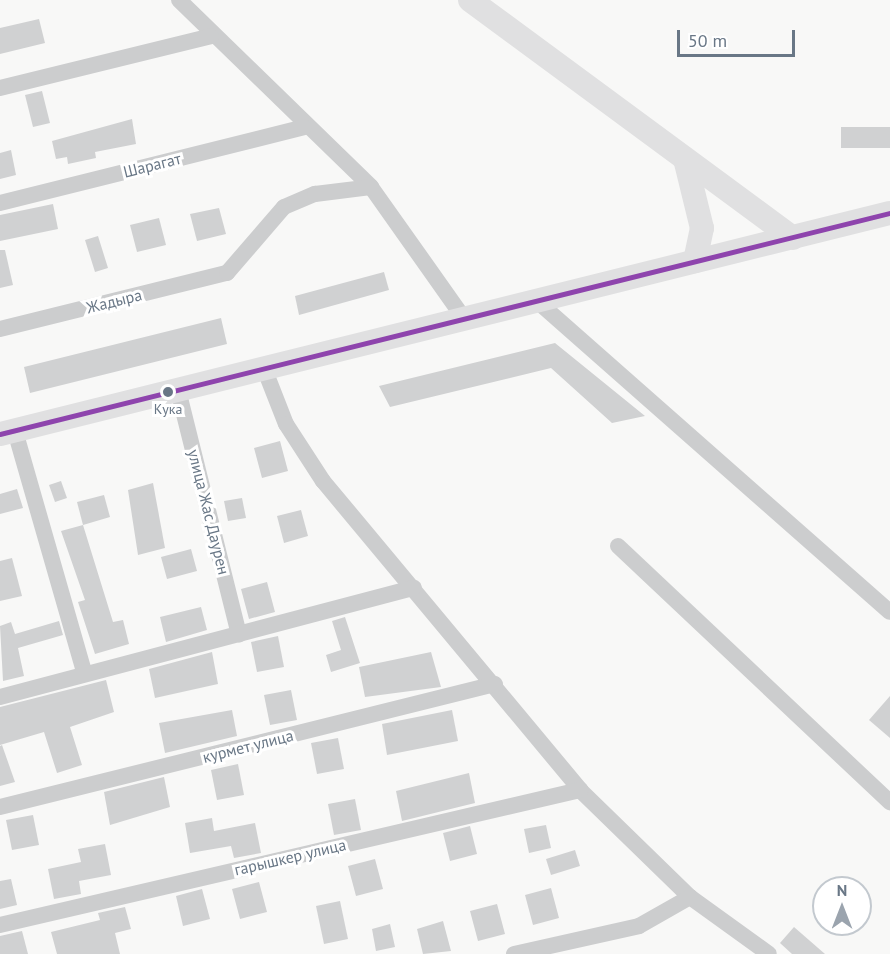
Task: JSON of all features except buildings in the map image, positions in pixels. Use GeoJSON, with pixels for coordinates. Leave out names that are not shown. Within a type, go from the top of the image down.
{"type":"FeatureCollection","features":[{"type":"Feature","properties":{"kind":"main road"},"geometry":{"type":"LineString","coordinates":[[470,0],[686,163],[793,238]]}},
{"type":"Feature","properties":{"kind":"main road"},"geometry":{"type":"LineString","coordinates":[[686,163],[702,228],[694,261]]}},
{"type":"Feature","properties":{"kind":"main road"},"geometry":{"type":"LineString","coordinates":[[8,433],[463,317],[537,301],[890,213]]}},
{"type":"Feature","properties":{"kind":"street"},"geometry":{"type":"LineString","coordinates":[[179,0],[211,36],[304,127],[371,187],[463,317]]}},
{"type":"Feature","properties":{"kind":"street"},"geometry":{"type":"LineString","coordinates":[[0,88],[211,36]]}},
{"type":"Feature","properties":{"kind":"street","name":"Шарагат"},"geometry":{"type":"LineString","coordinates":[[0,203],[304,127]]}},
{"type":"Feature","properties":{"kind":"street","name":"Жадыра"},"geometry":{"type":"LineString","coordinates":[[0,329],[227,273],[284,207],[315,194],[371,187]]}},
{"type":"Feature","properties":{"kind":"street"},"geometry":{"type":"LineString","coordinates":[[537,301],[890,612]]}},
{"type":"Feature","properties":{"kind":"street"},"geometry":{"type":"LineString","coordinates":[[264,368],[286,424],[323,481],[495,684],[580,790],[690,897],[769,954]]}},
{"type":"Feature","properties":{"kind":"street","name":"улица Жас Даурен"},"geometry":{"type":"LineString","coordinates":[[178,390],[239,634]]}},
{"type":"Feature","properties":{"kind":"street"},"geometry":{"type":"LineString","coordinates":[[8,433],[84,671]]}},
{"type":"Feature","properties":{"kind":"street"},"geometry":{"type":"LineString","coordinates":[[618,546],[890,802]]}},
{"type":"Feature","properties":{"kind":"street"},"geometry":{"type":"LineString","coordinates":[[0,698],[84,671],[239,634],[414,588]]}},
{"type":"Feature","properties":{"kind":"street","name":"курмет улица"},"geometry":{"type":"LineString","coordinates":[[0,807],[495,684]]}},
{"type":"Feature","properties":{"kind":"street","name":"гарышкер улица"},"geometry":{"type":"LineString","coordinates":[[0,925],[580,790]]}},
{"type":"Feature","properties":{"kind":"street"},"geometry":{"type":"LineString","coordinates":[[514,954],[639,926],[690,897]]}},
{"type":"Feature","properties":{"kind":"transit line"},"geometry":{"type":"LineString","coordinates":[[0,434],[890,213]]}},
{"type":"Feature","properties":{"kind":"place","name":"Кука"},"geometry":{"type":"Point","coordinates":[168,392]}}]}
